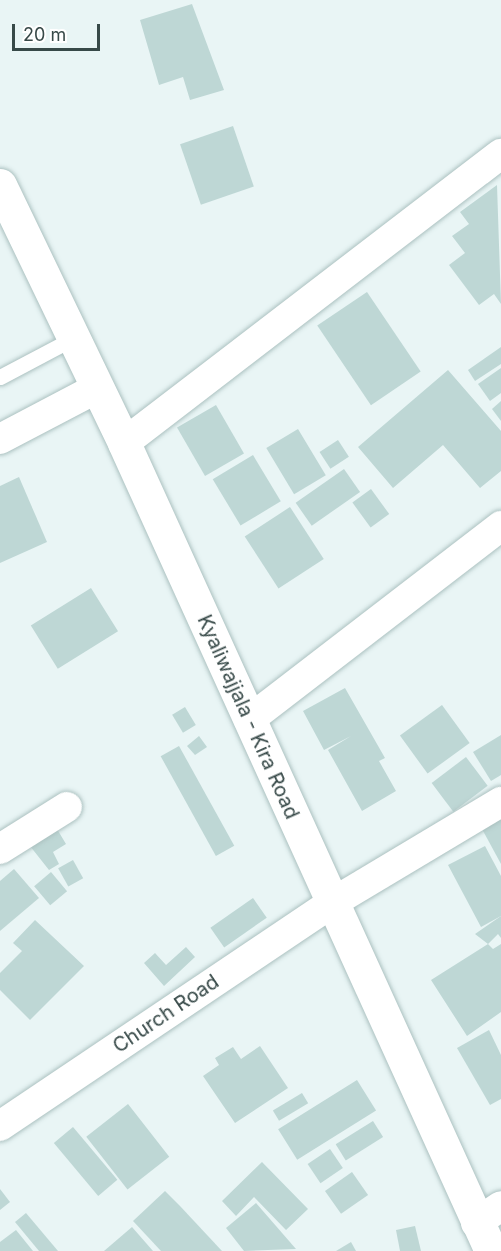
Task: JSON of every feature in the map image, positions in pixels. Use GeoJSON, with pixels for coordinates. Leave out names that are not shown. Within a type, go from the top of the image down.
{"type":"FeatureCollection","features":[{"type":"Feature","properties":{"kind":"street"},"geometry":{"type":"LineString","coordinates":[[124,444],[501,154]]}},
{"type":"Feature","properties":{"kind":"street","name":"Kyaliwajjala - Kira Road"},"geometry":{"type":"LineString","coordinates":[[0,185],[124,444],[332,903],[489,1227]]}},
{"type":"Feature","properties":{"kind":"street"},"geometry":{"type":"LineString","coordinates":[[0,439],[97,388]]}},
{"type":"Feature","properties":{"kind":"street"},"geometry":{"type":"LineString","coordinates":[[249,720],[501,526]]}},
{"type":"Feature","properties":{"kind":"street","name":"Church Road"},"geometry":{"type":"LineString","coordinates":[[0,1126],[332,903],[501,802]]}},
{"type":"Feature","properties":{"kind":"street"},"geometry":{"type":"LineString","coordinates":[[0,849],[67,807]]}},
{"type":"Feature","properties":{"kind":"lane"},"geometry":{"type":"LineString","coordinates":[[0,377],[72,339]]}},
{"type":"Feature","properties":{"kind":"building"},"geometry":{"type":"Polygon","coordinates":[[[192,4],[224,90],[190,100],[183,77],[159,85],[140,20],[192,4]]]}},
{"type":"Feature","properties":{"kind":"building"},"geometry":{"type":"Polygon","coordinates":[[[233,126],[254,187],[201,205],[180,144],[233,126]]]}},
{"type":"Feature","properties":{"kind":"building"},"geometry":{"type":"Polygon","coordinates":[[[497,185],[501,304],[494,294],[479,305],[449,265],[465,253],[452,236],[469,224],[460,212],[497,185]]]}},
{"type":"Feature","properties":{"kind":"building"},"geometry":{"type":"Polygon","coordinates":[[[367,292],[421,372],[371,405],[317,326],[367,292]]]}},
{"type":"Feature","properties":{"kind":"building"},"geometry":{"type":"Polygon","coordinates":[[[501,347],[501,364],[475,381],[468,370],[501,347]]]}},
{"type":"Feature","properties":{"kind":"building"},"geometry":{"type":"Polygon","coordinates":[[[501,368],[501,393],[490,401],[478,384],[501,368]]]}},
{"type":"Feature","properties":{"kind":"building"},"geometry":{"type":"Polygon","coordinates":[[[448,370],[501,431],[501,471],[480,488],[443,445],[393,488],[358,447],[448,370]]]}},
{"type":"Feature","properties":{"kind":"building"},"geometry":{"type":"Polygon","coordinates":[[[501,401],[501,421],[492,409],[501,401]]]}},
{"type":"Feature","properties":{"kind":"building"},"geometry":{"type":"Polygon","coordinates":[[[216,405],[244,453],[205,476],[177,428],[216,405]]]}},
{"type":"Feature","properties":{"kind":"building"},"geometry":{"type":"Polygon","coordinates":[[[298,429],[326,475],[294,494],[266,448],[298,429]]]}},
{"type":"Feature","properties":{"kind":"building"},"geometry":{"type":"Polygon","coordinates":[[[338,440],[349,457],[330,469],[320,452],[338,440]]]}},
{"type":"Feature","properties":{"kind":"building"},"geometry":{"type":"Polygon","coordinates":[[[253,455],[281,501],[241,525],[213,479],[253,455]]]}},
{"type":"Feature","properties":{"kind":"building"},"geometry":{"type":"Polygon","coordinates":[[[344,469],[360,492],[312,526],[296,503],[344,469]]]}},
{"type":"Feature","properties":{"kind":"building"},"geometry":{"type":"Polygon","coordinates":[[[19,477],[47,542],[0,563],[0,486],[19,477]]]}},
{"type":"Feature","properties":{"kind":"building"},"geometry":{"type":"Polygon","coordinates":[[[371,489],[389,514],[371,528],[352,503],[371,489]]]}},
{"type":"Feature","properties":{"kind":"building"},"geometry":{"type":"Polygon","coordinates":[[[290,507],[324,559],[278,588],[245,536],[290,507]]]}},
{"type":"Feature","properties":{"kind":"building"},"geometry":{"type":"Polygon","coordinates":[[[91,588],[118,631],[58,669],[31,626],[91,588]]]}},
{"type":"Feature","properties":{"kind":"building"},"geometry":{"type":"Polygon","coordinates":[[[345,688],[385,758],[379,761],[396,791],[362,811],[328,750],[351,736],[324,750],[303,711],[345,688]]]}},
{"type":"Feature","properties":{"kind":"building"},"geometry":{"type":"Polygon","coordinates":[[[442,705],[470,743],[428,774],[400,736],[442,705]]]}},
{"type":"Feature","properties":{"kind":"building"},"geometry":{"type":"Polygon","coordinates":[[[185,707],[196,725],[183,733],[172,715],[185,707]]]}},
{"type":"Feature","properties":{"kind":"building"},"geometry":{"type":"Polygon","coordinates":[[[501,735],[501,775],[491,781],[473,752],[501,735]]]}},
{"type":"Feature","properties":{"kind":"building"},"geometry":{"type":"Polygon","coordinates":[[[199,736],[207,747],[195,755],[187,746],[199,736]]]}},
{"type":"Feature","properties":{"kind":"building"},"geometry":{"type":"Polygon","coordinates":[[[179,746],[234,846],[216,856],[161,756],[179,746]]]}},
{"type":"Feature","properties":{"kind":"building"},"geometry":{"type":"Polygon","coordinates":[[[466,757],[488,786],[453,812],[432,783],[466,757]]]}},
{"type":"Feature","properties":{"kind":"building"},"geometry":{"type":"Polygon","coordinates":[[[501,819],[501,864],[482,829],[501,819]]]}},
{"type":"Feature","properties":{"kind":"building"},"geometry":{"type":"Polygon","coordinates":[[[57,829],[66,844],[53,852],[59,864],[49,870],[30,846],[57,829]]]}},
{"type":"Feature","properties":{"kind":"building"},"geometry":{"type":"Polygon","coordinates":[[[485,846],[501,876],[501,916],[481,927],[448,865],[485,846]]]}},
{"type":"Feature","properties":{"kind":"building"},"geometry":{"type":"Polygon","coordinates":[[[73,860],[83,878],[68,887],[58,868],[73,860]]]}},
{"type":"Feature","properties":{"kind":"building"},"geometry":{"type":"Polygon","coordinates":[[[14,869],[39,898],[0,931],[0,881],[14,869]]]}},
{"type":"Feature","properties":{"kind":"building"},"geometry":{"type":"Polygon","coordinates":[[[51,872],[67,891],[50,905],[34,886],[51,872]]]}},
{"type":"Feature","properties":{"kind":"building"},"geometry":{"type":"Polygon","coordinates":[[[253,898],[267,918],[224,947],[210,928],[253,898]]]}},
{"type":"Feature","properties":{"kind":"building"},"geometry":{"type":"Polygon","coordinates":[[[501,916],[501,938],[498,934],[488,944],[475,934],[501,916]]]}},
{"type":"Feature","properties":{"kind":"building"},"geometry":{"type":"Polygon","coordinates":[[[35,920],[84,966],[30,1020],[0,990],[0,973],[22,951],[13,943],[35,920]]]}},
{"type":"Feature","properties":{"kind":"building"},"geometry":{"type":"Polygon","coordinates":[[[488,944],[493,949],[501,944],[501,1012],[467,1036],[431,980],[488,944]]]}},
{"type":"Feature","properties":{"kind":"building"},"geometry":{"type":"Polygon","coordinates":[[[186,947],[195,957],[164,986],[144,963],[155,953],[166,965],[186,947]]]}},
{"type":"Feature","properties":{"kind":"building"},"geometry":{"type":"Polygon","coordinates":[[[489,1030],[501,1055],[501,1099],[490,1105],[457,1048],[489,1030]]]}},
{"type":"Feature","properties":{"kind":"building"},"geometry":{"type":"Polygon","coordinates":[[[260,1046],[288,1088],[235,1123],[203,1076],[219,1065],[215,1058],[233,1047],[241,1059],[260,1046]]]}},
{"type":"Feature","properties":{"kind":"building"},"geometry":{"type":"Polygon","coordinates":[[[357,1080],[376,1111],[297,1160],[278,1129],[357,1080]]]}},
{"type":"Feature","properties":{"kind":"building"},"geometry":{"type":"Polygon","coordinates":[[[302,1093],[308,1103],[279,1121],[273,1111],[302,1093]]]}},
{"type":"Feature","properties":{"kind":"building"},"geometry":{"type":"Polygon","coordinates":[[[128,1104],[169,1157],[127,1189],[86,1137],[128,1104]]]}},
{"type":"Feature","properties":{"kind":"building"},"geometry":{"type":"Polygon","coordinates":[[[373,1121],[383,1137],[346,1160],[336,1144],[373,1121]]]}},
{"type":"Feature","properties":{"kind":"building"},"geometry":{"type":"Polygon","coordinates":[[[73,1127],[117,1180],[98,1196],[54,1143],[73,1127]]]}},
{"type":"Feature","properties":{"kind":"building"},"geometry":{"type":"Polygon","coordinates":[[[330,1149],[343,1168],[320,1183],[308,1164],[330,1149]]]}},
{"type":"Feature","properties":{"kind":"building"},"geometry":{"type":"Polygon","coordinates":[[[262,1162],[308,1209],[286,1230],[254,1197],[236,1216],[222,1201],[262,1162]]]}},
{"type":"Feature","properties":{"kind":"building"},"geometry":{"type":"Polygon","coordinates":[[[352,1172],[368,1195],[341,1214],[325,1191],[352,1172]]]}},
{"type":"Feature","properties":{"kind":"building"},"geometry":{"type":"Polygon","coordinates":[[[0,1189],[10,1202],[0,1210],[0,1189]]]}},
{"type":"Feature","properties":{"kind":"building"},"geometry":{"type":"Polygon","coordinates":[[[165,1191],[222,1251],[161,1251],[133,1221],[165,1191]]]}},
{"type":"Feature","properties":{"kind":"building"},"geometry":{"type":"Polygon","coordinates":[[[256,1203],[296,1249],[244,1251],[226,1228],[256,1203]]]}},
{"type":"Feature","properties":{"kind":"building"},"geometry":{"type":"Polygon","coordinates":[[[26,1213],[58,1251],[39,1251],[15,1222],[26,1213]]]}},
{"type":"Feature","properties":{"kind":"building"},"geometry":{"type":"Polygon","coordinates":[[[415,1226],[421,1251],[400,1251],[396,1230],[415,1226]]]}},
{"type":"Feature","properties":{"kind":"building"},"geometry":{"type":"Polygon","coordinates":[[[132,1227],[153,1251],[104,1251],[132,1227]]]}},
{"type":"Feature","properties":{"kind":"building"},"geometry":{"type":"Polygon","coordinates":[[[16,1230],[33,1251],[0,1251],[0,1242],[16,1230]]]}},
{"type":"Feature","properties":{"kind":"building"},"geometry":{"type":"Polygon","coordinates":[[[351,1242],[356,1251],[336,1251],[351,1242]]]}}]}
